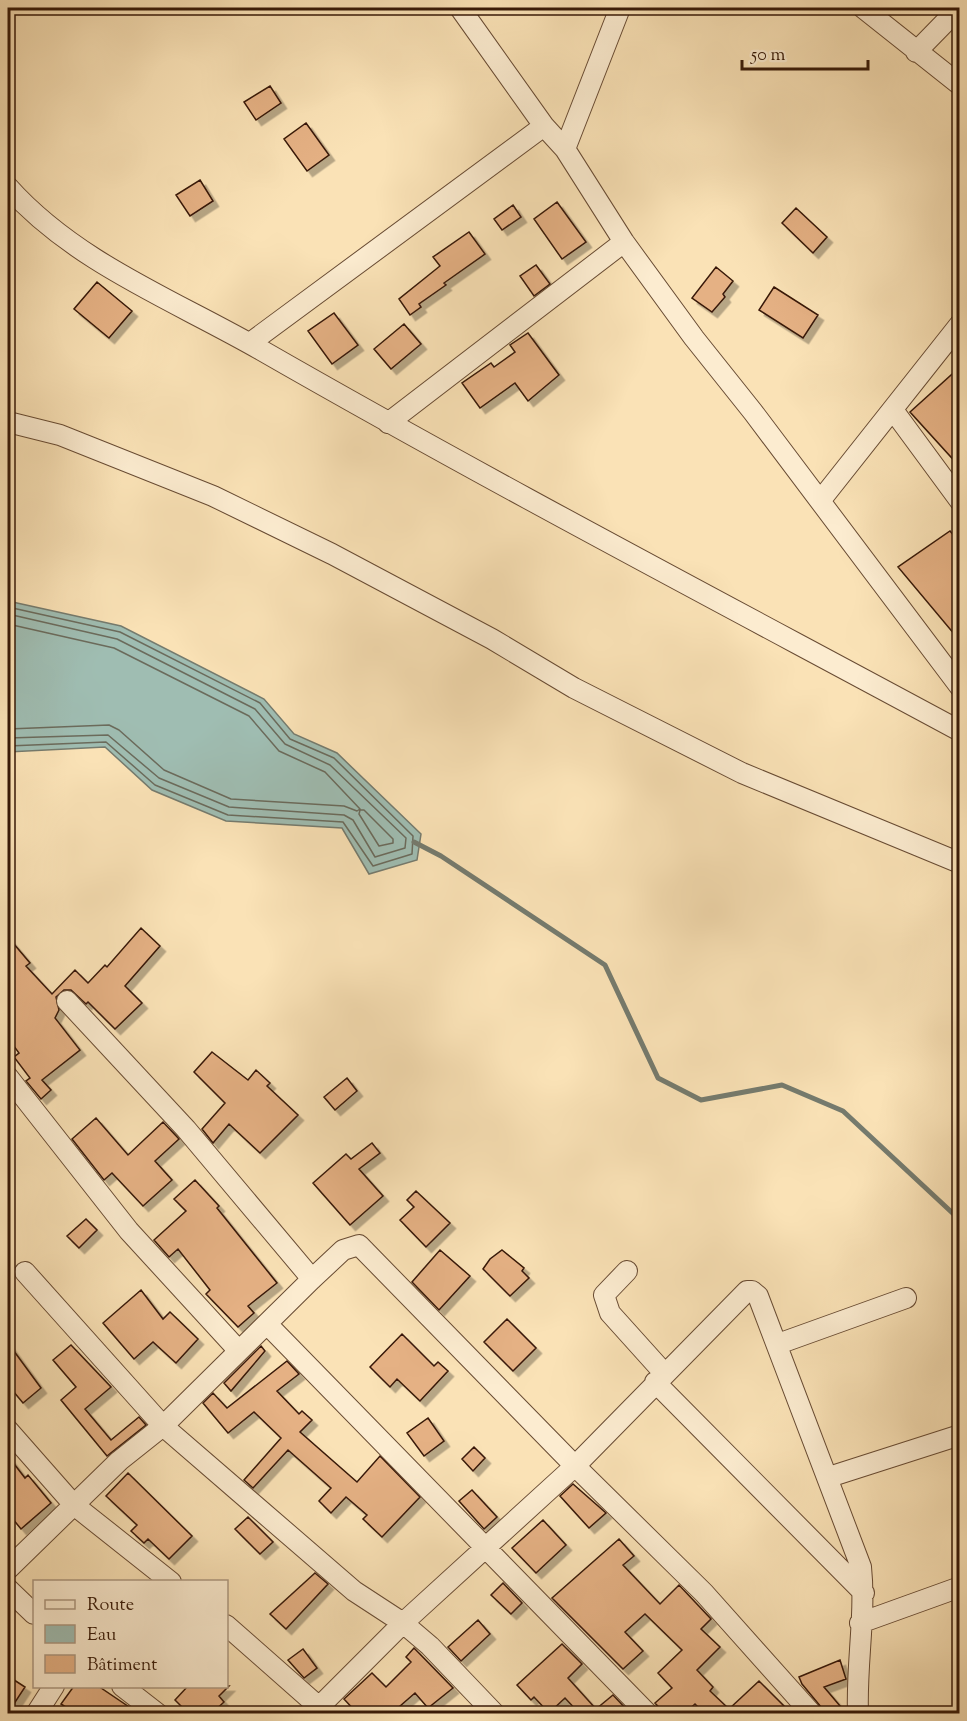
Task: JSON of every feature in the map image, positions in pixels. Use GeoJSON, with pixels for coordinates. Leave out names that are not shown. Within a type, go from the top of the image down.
{"type":"FeatureCollection","features":[{"type":"Feature","properties":{"kind":"street"},"geometry":{"type":"LineString","coordinates":[[460,8],[544,126],[565,149],[624,242],[960,687]]}},
{"type":"Feature","properties":{"kind":"street"},"geometry":{"type":"LineString","coordinates":[[565,149],[620,8]]}},
{"type":"Feature","properties":{"kind":"street"},"geometry":{"type":"LineString","coordinates":[[863,8],[960,85]]}},
{"type":"Feature","properties":{"kind":"street"},"geometry":{"type":"LineString","coordinates":[[916,52],[959,8]]}},
{"type":"Feature","properties":{"kind":"street"},"geometry":{"type":"LineString","coordinates":[[250,344],[544,126]]}},
{"type":"Feature","properties":{"kind":"street"},"geometry":{"type":"LineString","coordinates":[[8,187],[28,209],[97,262],[250,344],[388,423],[960,731]]}},
{"type":"Feature","properties":{"kind":"street"},"geometry":{"type":"LineString","coordinates":[[388,423],[624,242]]}},
{"type":"Feature","properties":{"kind":"street"},"geometry":{"type":"LineString","coordinates":[[820,501],[960,324]]}},
{"type":"Feature","properties":{"kind":"street"},"geometry":{"type":"LineString","coordinates":[[893,410],[960,501]]}},
{"type":"Feature","properties":{"kind":"street"},"geometry":{"type":"LineString","coordinates":[[8,422],[60,435],[213,496],[332,554],[492,639],[574,688],[742,773],[960,862]]}},
{"type":"Feature","properties":{"kind":"street"},"geometry":{"type":"LineString","coordinates":[[67,1001],[186,1129],[312,1279]]}},
{"type":"Feature","properties":{"kind":"street"},"geometry":{"type":"LineString","coordinates":[[8,1077],[129,1231],[239,1352]]}},
{"type":"Feature","properties":{"kind":"street"},"geometry":{"type":"LineString","coordinates":[[8,1569],[119,1461],[163,1426],[343,1250],[359,1245],[575,1466],[704,1593],[812,1713]]}},
{"type":"Feature","properties":{"kind":"street"},"geometry":{"type":"LineString","coordinates":[[627,1271],[604,1295],[610,1312],[659,1378],[864,1593]]}},
{"type":"Feature","properties":{"kind":"street"},"geometry":{"type":"LineString","coordinates":[[25,1272],[163,1426],[354,1591],[404,1623],[430,1646],[495,1713]]}},
{"type":"Feature","properties":{"kind":"street"},"geometry":{"type":"LineString","coordinates":[[228,1627],[316,1710],[404,1623],[575,1466],[659,1378],[747,1291],[752,1291],[759,1296],[778,1344],[861,1567],[864,1593],[860,1623],[858,1713]]}},
{"type":"Feature","properties":{"kind":"street"},"geometry":{"type":"LineString","coordinates":[[778,1344],[906,1298]]}},
{"type":"Feature","properties":{"kind":"street"},"geometry":{"type":"LineString","coordinates":[[267,1324],[648,1713]]}},
{"type":"Feature","properties":{"kind":"street"},"geometry":{"type":"LineString","coordinates":[[8,1430],[74,1505],[170,1580]]}},
{"type":"Feature","properties":{"kind":"street"},"geometry":{"type":"LineString","coordinates":[[829,1477],[960,1436]]}},
{"type":"Feature","properties":{"kind":"street"},"geometry":{"type":"LineString","coordinates":[[860,1623],[960,1587]]}},
{"type":"Feature","properties":{"kind":"street"},"geometry":{"type":"LineString","coordinates":[[8,1589],[33,1613]]}},
{"type":"Feature","properties":{"kind":"street"},"geometry":{"type":"LineString","coordinates":[[36,1713],[53,1688]]}},
{"type":"Feature","properties":{"kind":"street"},"geometry":{"type":"LineString","coordinates":[[125,1688],[158,1713]]}},
{"type":"Feature","properties":{"kind":"water"},"geometry":{"type":"Polygon","coordinates":[[[8,601],[121,626],[264,699],[294,734],[337,753],[421,834],[417,860],[369,874],[342,828],[226,821],[152,790],[105,747],[8,752],[8,601]]]}},
{"type":"Feature","properties":{"kind":"building"},"geometry":{"type":"Polygon","coordinates":[[[270,86],[281,103],[256,120],[244,102],[270,86]]]}},
{"type":"Feature","properties":{"kind":"building"},"geometry":{"type":"Polygon","coordinates":[[[306,123],[329,155],[307,171],[284,139],[306,123]]]}},
{"type":"Feature","properties":{"kind":"building"},"geometry":{"type":"Polygon","coordinates":[[[200,180],[213,201],[190,216],[176,195],[200,180]]]}},
{"type":"Feature","properties":{"kind":"building"},"geometry":{"type":"Polygon","coordinates":[[[557,202],[586,242],[562,259],[534,219],[557,202]]]}},
{"type":"Feature","properties":{"kind":"building"},"geometry":{"type":"Polygon","coordinates":[[[513,205],[521,217],[502,230],[494,219],[513,205]]]}},
{"type":"Feature","properties":{"kind":"building"},"geometry":{"type":"Polygon","coordinates":[[[796,208],[827,237],[813,253],[782,223],[796,208]]]}},
{"type":"Feature","properties":{"kind":"building"},"geometry":{"type":"Polygon","coordinates":[[[469,232],[485,254],[444,283],[446,285],[419,304],[421,307],[410,315],[399,299],[440,266],[433,257],[469,232]]]}},
{"type":"Feature","properties":{"kind":"building"},"geometry":{"type":"Polygon","coordinates":[[[536,265],[550,284],[534,296],[520,276],[536,265]]]}},
{"type":"Feature","properties":{"kind":"building"},"geometry":{"type":"Polygon","coordinates":[[[716,267],[733,281],[723,294],[725,297],[712,312],[692,298],[716,267]]]}},
{"type":"Feature","properties":{"kind":"building"},"geometry":{"type":"Polygon","coordinates":[[[97,282],[132,311],[109,338],[74,309],[97,282]]]}},
{"type":"Feature","properties":{"kind":"building"},"geometry":{"type":"Polygon","coordinates":[[[774,287],[818,315],[803,338],[759,310],[774,287]]]}},
{"type":"Feature","properties":{"kind":"building"},"geometry":{"type":"Polygon","coordinates":[[[334,313],[358,345],[332,364],[308,331],[334,313]]]}},
{"type":"Feature","properties":{"kind":"building"},"geometry":{"type":"Polygon","coordinates":[[[404,324],[421,344],[391,369],[374,349],[404,324]]]}},
{"type":"Feature","properties":{"kind":"building"},"geometry":{"type":"Polygon","coordinates":[[[528,333],[559,375],[528,401],[515,383],[480,408],[462,383],[491,363],[494,367],[515,352],[510,345],[528,333]]]}},
{"type":"Feature","properties":{"kind":"building"},"geometry":{"type":"Polygon","coordinates":[[[960,367],[960,467],[910,412],[960,367]]]}},
{"type":"Feature","properties":{"kind":"building"},"geometry":{"type":"Polygon","coordinates":[[[950,531],[960,543],[960,641],[898,567],[950,531]]]}},
{"type":"Feature","properties":{"kind":"building"},"geometry":{"type":"Polygon","coordinates":[[[141,928],[160,946],[125,986],[142,1003],[115,1029],[88,1002],[86,1004],[71,990],[64,990],[56,997],[59,1010],[55,1018],[80,1050],[42,1080],[51,1090],[41,1099],[26,1081],[30,1078],[14,1057],[19,1053],[8,1038],[8,937],[30,963],[26,966],[52,994],[75,970],[88,983],[105,965],[107,967],[141,928]]]}},
{"type":"Feature","properties":{"kind":"building"},"geometry":{"type":"Polygon","coordinates":[[[212,1052],[248,1080],[256,1070],[270,1083],[267,1086],[298,1115],[260,1153],[229,1124],[213,1143],[202,1129],[225,1103],[194,1072],[212,1052]]]}},
{"type":"Feature","properties":{"kind":"building"},"geometry":{"type":"Polygon","coordinates":[[[347,1078],[357,1091],[335,1110],[324,1097],[347,1078]]]}},
{"type":"Feature","properties":{"kind":"building"},"geometry":{"type":"Polygon","coordinates":[[[96,1118],[128,1155],[163,1122],[179,1139],[155,1161],[172,1180],[143,1206],[112,1173],[104,1180],[72,1139],[96,1118]]]}},
{"type":"Feature","properties":{"kind":"building"},"geometry":{"type":"Polygon","coordinates":[[[372,1143],[380,1153],[359,1169],[383,1196],[350,1225],[313,1183],[346,1154],[351,1159],[372,1143]]]}},
{"type":"Feature","properties":{"kind":"building"},"geometry":{"type":"Polygon","coordinates":[[[195,1180],[219,1206],[217,1208],[277,1283],[248,1306],[254,1313],[238,1327],[206,1294],[210,1290],[178,1249],[169,1257],[154,1240],[186,1211],[174,1199],[195,1180]]]}},
{"type":"Feature","properties":{"kind":"building"},"geometry":{"type":"Polygon","coordinates":[[[416,1191],[450,1223],[426,1247],[400,1220],[414,1207],[407,1200],[416,1191]]]}},
{"type":"Feature","properties":{"kind":"building"},"geometry":{"type":"Polygon","coordinates":[[[86,1219],[97,1230],[79,1248],[67,1236],[86,1219]]]}},
{"type":"Feature","properties":{"kind":"building"},"geometry":{"type":"Polygon","coordinates":[[[440,1250],[470,1276],[439,1310],[412,1282],[440,1250]]]}},
{"type":"Feature","properties":{"kind":"building"},"geometry":{"type":"Polygon","coordinates":[[[502,1250],[524,1268],[522,1271],[529,1278],[510,1296],[483,1269],[490,1259],[502,1250]]]}},
{"type":"Feature","properties":{"kind":"building"},"geometry":{"type":"Polygon","coordinates":[[[141,1290],[163,1319],[170,1312],[198,1339],[176,1363],[153,1342],[134,1359],[103,1323],[141,1290]]]}},
{"type":"Feature","properties":{"kind":"building"},"geometry":{"type":"Polygon","coordinates":[[[507,1319],[536,1348],[513,1371],[484,1342],[507,1319]]]}},
{"type":"Feature","properties":{"kind":"building"},"geometry":{"type":"Polygon","coordinates":[[[402,1334],[434,1366],[438,1362],[448,1371],[420,1401],[397,1379],[390,1387],[370,1367],[402,1334]]]}},
{"type":"Feature","properties":{"kind":"building"},"geometry":{"type":"Polygon","coordinates":[[[8,1343],[41,1388],[23,1403],[8,1385],[8,1343]]]}},
{"type":"Feature","properties":{"kind":"building"},"geometry":{"type":"Polygon","coordinates":[[[71,1345],[111,1387],[85,1409],[111,1440],[139,1417],[146,1425],[107,1456],[61,1400],[76,1387],[53,1360],[71,1345]]]}},
{"type":"Feature","properties":{"kind":"building"},"geometry":{"type":"Polygon","coordinates":[[[261,1346],[265,1351],[231,1391],[224,1383],[261,1346]]]}},
{"type":"Feature","properties":{"kind":"building"},"geometry":{"type":"Polygon","coordinates":[[[287,1361],[299,1374],[277,1391],[299,1414],[302,1411],[312,1420],[300,1432],[357,1482],[380,1456],[420,1497],[382,1537],[363,1519],[367,1515],[346,1497],[331,1513],[319,1501],[331,1488],[288,1450],[253,1488],[244,1480],[281,1438],[254,1412],[228,1433],[203,1403],[213,1393],[227,1408],[287,1361]]]}},
{"type":"Feature","properties":{"kind":"building"},"geometry":{"type":"Polygon","coordinates":[[[428,1418],[444,1441],[424,1456],[407,1433],[428,1418]]]}},
{"type":"Feature","properties":{"kind":"building"},"geometry":{"type":"Polygon","coordinates":[[[474,1447],[485,1458],[473,1471],[462,1459],[474,1447]]]}},
{"type":"Feature","properties":{"kind":"building"},"geometry":{"type":"Polygon","coordinates":[[[8,1456],[25,1478],[28,1475],[51,1503],[21,1529],[8,1513],[8,1456]]]}},
{"type":"Feature","properties":{"kind":"building"},"geometry":{"type":"Polygon","coordinates":[[[128,1473],[192,1536],[169,1559],[148,1539],[144,1543],[131,1531],[137,1525],[106,1496],[128,1473]]]}},
{"type":"Feature","properties":{"kind":"building"},"geometry":{"type":"Polygon","coordinates":[[[573,1484],[606,1513],[589,1528],[560,1496],[573,1484]]]}},
{"type":"Feature","properties":{"kind":"building"},"geometry":{"type":"Polygon","coordinates":[[[472,1490],[497,1517],[484,1529],[459,1501],[472,1490]]]}},
{"type":"Feature","properties":{"kind":"building"},"geometry":{"type":"Polygon","coordinates":[[[248,1517],[273,1542],[260,1554],[235,1529],[248,1517]]]}},
{"type":"Feature","properties":{"kind":"building"},"geometry":{"type":"Polygon","coordinates":[[[543,1520],[566,1545],[536,1573],[512,1548],[543,1520]]]}},
{"type":"Feature","properties":{"kind":"building"},"geometry":{"type":"Polygon","coordinates":[[[619,1539],[634,1556],[623,1565],[660,1604],[679,1585],[711,1619],[701,1629],[720,1647],[697,1670],[713,1687],[710,1691],[729,1709],[759,1681],[791,1713],[704,1713],[695,1704],[685,1713],[664,1713],[655,1703],[672,1688],[658,1673],[682,1650],[645,1614],[625,1632],[643,1651],[623,1669],[552,1598],[619,1539]]]}},
{"type":"Feature","properties":{"kind":"building"},"geometry":{"type":"Polygon","coordinates":[[[315,1573],[328,1584],[286,1629],[270,1614],[315,1573]]]}},
{"type":"Feature","properties":{"kind":"building"},"geometry":{"type":"Polygon","coordinates":[[[503,1583],[522,1603],[511,1614],[491,1595],[503,1583]]]}},
{"type":"Feature","properties":{"kind":"building"},"geometry":{"type":"Polygon","coordinates":[[[478,1620],[490,1634],[461,1661],[448,1647],[478,1620]]]}},
{"type":"Feature","properties":{"kind":"building"},"geometry":{"type":"Polygon","coordinates":[[[562,1644],[582,1664],[568,1678],[596,1709],[613,1695],[628,1711],[625,1713],[579,1713],[565,1698],[549,1713],[534,1697],[531,1700],[517,1685],[562,1644]]]}},
{"type":"Feature","properties":{"kind":"building"},"geometry":{"type":"Polygon","coordinates":[[[414,1648],[453,1688],[428,1708],[415,1693],[392,1713],[357,1713],[344,1699],[372,1673],[386,1687],[411,1662],[406,1657],[414,1648]]]}},
{"type":"Feature","properties":{"kind":"building"},"geometry":{"type":"Polygon","coordinates":[[[303,1649],[317,1668],[304,1678],[288,1660],[303,1649]]]}},
{"type":"Feature","properties":{"kind":"building"},"geometry":{"type":"Polygon","coordinates":[[[840,1660],[846,1679],[824,1687],[846,1713],[826,1713],[802,1684],[799,1677],[840,1660]]]}},
{"type":"Feature","properties":{"kind":"building"},"geometry":{"type":"Polygon","coordinates":[[[8,1676],[25,1687],[8,1713],[8,1676]]]}},
{"type":"Feature","properties":{"kind":"building"},"geometry":{"type":"Polygon","coordinates":[[[73,1688],[101,1688],[138,1713],[75,1713],[61,1704],[73,1688]]]}},
{"type":"Feature","properties":{"kind":"building"},"geometry":{"type":"Polygon","coordinates":[[[186,1688],[227,1688],[219,1696],[224,1702],[212,1713],[188,1713],[175,1700],[186,1688]]]}},
{"type":"Feature","properties":{"kind":"waterway"},"geometry":{"type":"LineString","coordinates":[[414,842],[441,856],[605,965],[658,1078],[701,1100],[782,1085],[843,1111],[960,1220]]}}]}
